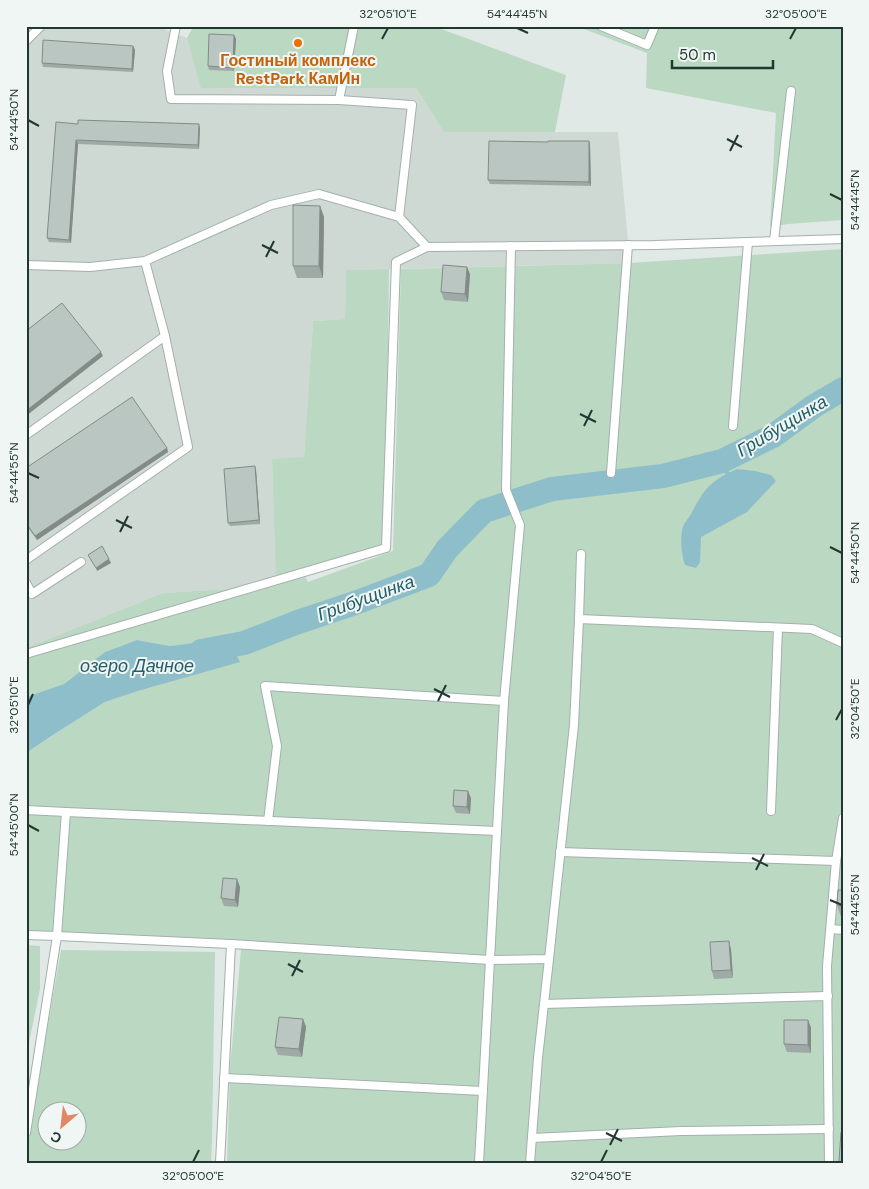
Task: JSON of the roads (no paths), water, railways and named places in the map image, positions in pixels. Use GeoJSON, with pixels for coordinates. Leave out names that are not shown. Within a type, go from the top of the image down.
{"type":"FeatureCollection","features":[{"type":"Feature","properties":{"kind":"lane"},"geometry":{"type":"LineString","coordinates":[[26,41],[41,26]]}},
{"type":"Feature","properties":{"kind":"lane"},"geometry":{"type":"LineString","coordinates":[[176,26],[167,71],[170,99],[339,100],[412,105],[399,217]]}},
{"type":"Feature","properties":{"kind":"lane"},"geometry":{"type":"LineString","coordinates":[[339,100],[354,26]]}},
{"type":"Feature","properties":{"kind":"lane"},"geometry":{"type":"LineString","coordinates":[[601,26],[647,46],[655,26]]}},
{"type":"Feature","properties":{"kind":"lane"},"geometry":{"type":"LineString","coordinates":[[774,241],[791,90]]}},
{"type":"Feature","properties":{"kind":"lane"},"geometry":{"type":"LineString","coordinates":[[26,265],[90,267],[145,262],[271,205],[319,194],[399,217],[427,247]]}},
{"type":"Feature","properties":{"kind":"lane"},"geometry":{"type":"LineString","coordinates":[[26,654],[386,548],[396,262],[427,247],[628,245],[843,239]]}},
{"type":"Feature","properties":{"kind":"lane"},"geometry":{"type":"LineString","coordinates":[[733,426],[748,242]]}},
{"type":"Feature","properties":{"kind":"lane"},"geometry":{"type":"LineString","coordinates":[[611,473],[628,245]]}},
{"type":"Feature","properties":{"kind":"lane"},"geometry":{"type":"LineString","coordinates":[[479,1163],[504,700],[520,525],[506,490],[511,246]]}},
{"type":"Feature","properties":{"kind":"lane"},"geometry":{"type":"LineString","coordinates":[[26,560],[188,446],[165,336],[145,262]]}},
{"type":"Feature","properties":{"kind":"lane"},"geometry":{"type":"LineString","coordinates":[[26,435],[165,336]]}},
{"type":"Feature","properties":{"kind":"lane"},"geometry":{"type":"LineString","coordinates":[[530,1163],[538,1058],[574,725],[581,554]]}},
{"type":"Feature","properties":{"kind":"lane"},"geometry":{"type":"LineString","coordinates":[[26,583],[32,594],[81,562]]}},
{"type":"Feature","properties":{"kind":"lane"},"geometry":{"type":"LineString","coordinates":[[579,618],[812,629],[843,642]]}},
{"type":"Feature","properties":{"kind":"lane"},"geometry":{"type":"LineString","coordinates":[[771,811],[778,628]]}},
{"type":"Feature","properties":{"kind":"lane"},"geometry":{"type":"LineString","coordinates":[[268,821],[277,746],[265,686],[504,700]]}},
{"type":"Feature","properties":{"kind":"lane"},"geometry":{"type":"LineString","coordinates":[[26,810],[496,831]]}},
{"type":"Feature","properties":{"kind":"lane"},"geometry":{"type":"LineString","coordinates":[[26,1133],[58,936],[66,812]]}},
{"type":"Feature","properties":{"kind":"lane"},"geometry":{"type":"LineString","coordinates":[[829,1163],[828,966],[836,861],[843,818]]}},
{"type":"Feature","properties":{"kind":"lane"},"geometry":{"type":"LineString","coordinates":[[560,852],[836,861]]}},
{"type":"Feature","properties":{"kind":"lane"},"geometry":{"type":"LineString","coordinates":[[830,929],[843,930]]}},
{"type":"Feature","properties":{"kind":"lane"},"geometry":{"type":"LineString","coordinates":[[26,935],[231,944],[490,960],[549,959]]}},
{"type":"Feature","properties":{"kind":"lane"},"geometry":{"type":"LineString","coordinates":[[220,1163],[231,944]]}},
{"type":"Feature","properties":{"kind":"lane"},"geometry":{"type":"LineString","coordinates":[[544,1004],[828,996]]}},
{"type":"Feature","properties":{"kind":"lane"},"geometry":{"type":"LineString","coordinates":[[224,1078],[483,1091]]}},
{"type":"Feature","properties":{"kind":"lane"},"geometry":{"type":"LineString","coordinates":[[532,1138],[681,1131],[829,1129]]}},
{"type":"Feature","properties":{"kind":"water"},"geometry":{"type":"Polygon","coordinates":[[[737,469],[771,475],[776,481],[747,512],[701,537],[700,562],[696,568],[685,565],[681,544],[684,524],[709,486],[714,481],[737,469]]]}},
{"type":"Feature","properties":{"kind":"water","name":"озеро Дачное"},"geometry":{"type":"Polygon","coordinates":[[[228,639],[240,662],[105,702],[26,753],[26,697],[64,684],[105,652],[137,640],[170,646],[228,639]]]}},
{"type":"Feature","properties":{"kind":"waterway","name":"Грибущинка"},"geometry":{"type":"LineString","coordinates":[[201,651],[244,643],[429,575],[447,549],[484,511],[552,489],[663,476],[722,461],[773,436],[814,406],[843,389]]}},
{"type":"Feature","properties":{"kind":"waterway"},"geometry":{"type":"LineString","coordinates":[[722,461],[729,477]]}},
{"type":"Feature","properties":{"kind":"place","name":"Гостиный комплекс RestPark КамИн"},"geometry":{"type":"Point","coordinates":[298,43]}}]}
